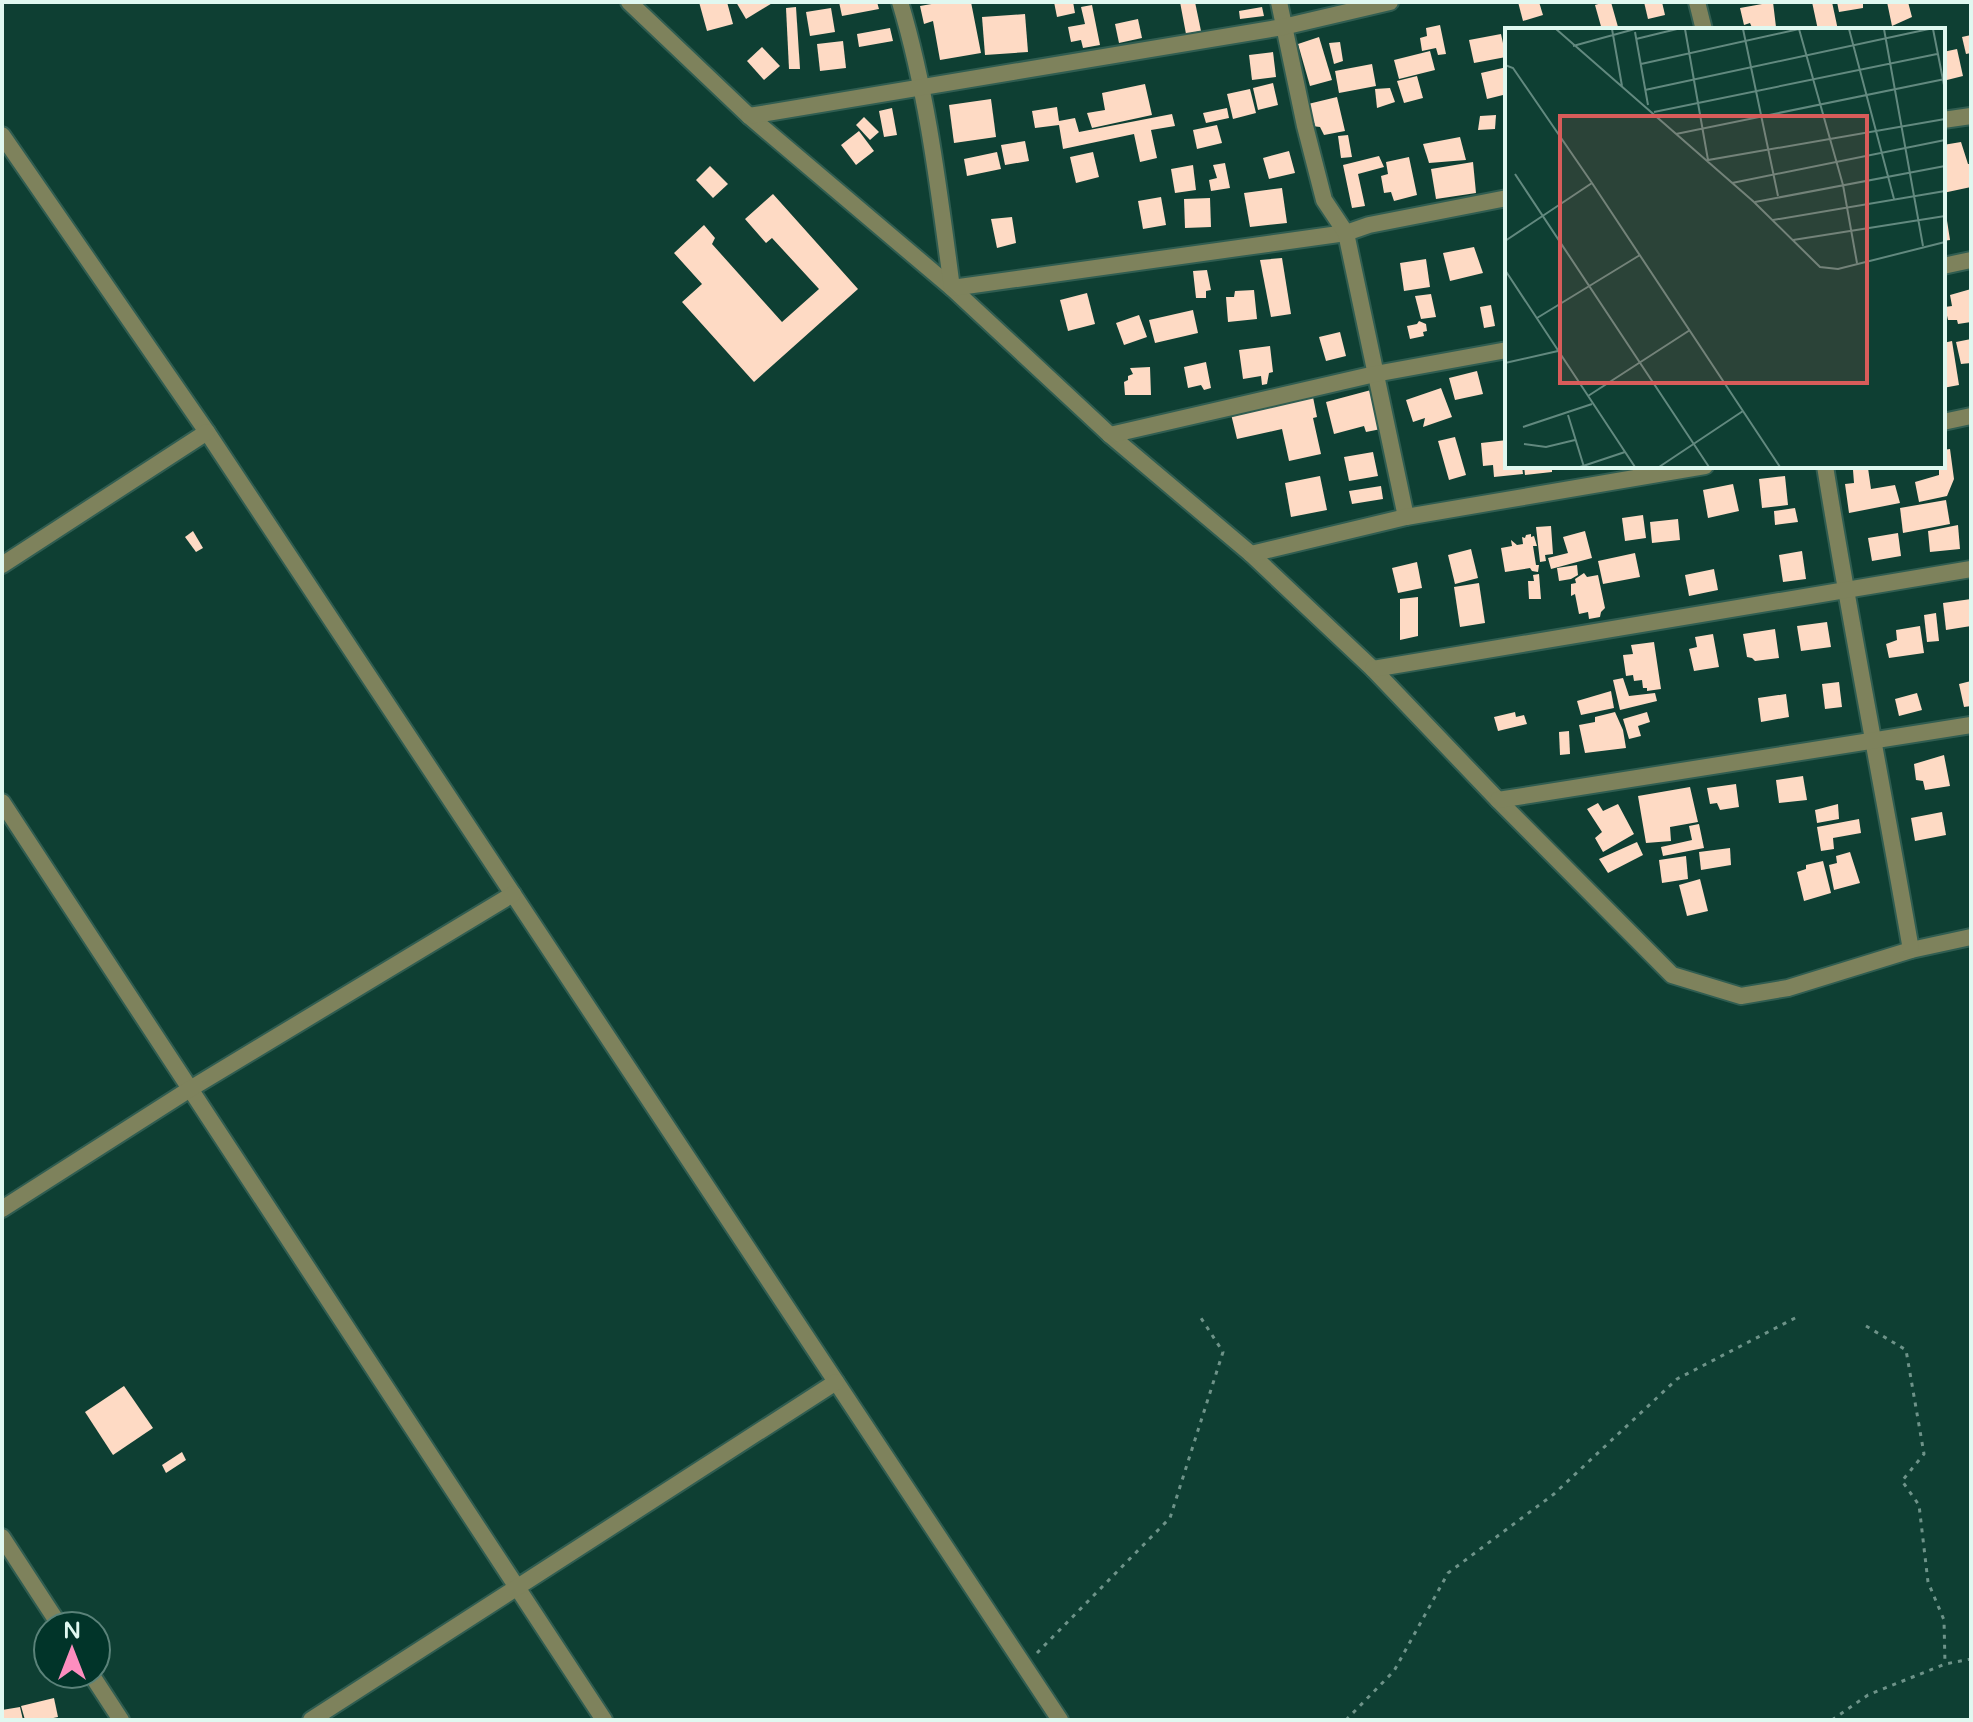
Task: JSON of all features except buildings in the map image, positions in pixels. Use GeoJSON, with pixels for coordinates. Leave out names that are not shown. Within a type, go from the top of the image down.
{"type":"FeatureCollection","features":[{"type":"Feature","properties":{"kind":"street"},"geometry":{"type":"LineString","coordinates":[[629,2],[749,116],[952,288],[1110,435],[1251,554],[1373,669],[1672,975],[1741,996],[1788,988],[1911,950],[1971,937]]}},
{"type":"Feature","properties":{"kind":"street"},"geometry":{"type":"LineString","coordinates":[[900,2],[935,161],[952,288]]}},
{"type":"Feature","properties":{"kind":"street"},"geometry":{"type":"LineString","coordinates":[[1279,2],[1324,200],[1346,233],[1406,517]]}},
{"type":"Feature","properties":{"kind":"street"},"geometry":{"type":"LineString","coordinates":[[749,116],[1283,27],[1390,2]]}},
{"type":"Feature","properties":{"kind":"street"},"geometry":{"type":"LineString","coordinates":[[1697,2],[1704,28]]}},
{"type":"Feature","properties":{"kind":"street"},"geometry":{"type":"LineString","coordinates":[[1945,120],[1971,116]]}},
{"type":"Feature","properties":{"kind":"street"},"geometry":{"type":"LineString","coordinates":[[2,135],[207,432],[1060,1720]]}},
{"type":"Feature","properties":{"kind":"street"},"geometry":{"type":"LineString","coordinates":[[952,288],[1346,233],[1369,225],[1505,198]]}},
{"type":"Feature","properties":{"kind":"street"},"geometry":{"type":"LineString","coordinates":[[1945,266],[1971,260]]}},
{"type":"Feature","properties":{"kind":"street"},"geometry":{"type":"LineString","coordinates":[[1110,435],[1375,374],[1505,350]]}},
{"type":"Feature","properties":{"kind":"street"},"geometry":{"type":"LineString","coordinates":[[1945,422],[1971,416]]}},
{"type":"Feature","properties":{"kind":"street"},"geometry":{"type":"LineString","coordinates":[[2,565],[207,432]]}},
{"type":"Feature","properties":{"kind":"street"},"geometry":{"type":"LineString","coordinates":[[1251,554],[1406,517],[1693,468]]}},
{"type":"Feature","properties":{"kind":"street"},"geometry":{"type":"LineString","coordinates":[[1825,468],[1911,950]]}},
{"type":"Feature","properties":{"kind":"street"},"geometry":{"type":"LineString","coordinates":[[1373,669],[1971,569]]}},
{"type":"Feature","properties":{"kind":"street"},"geometry":{"type":"LineString","coordinates":[[1498,800],[1971,725]]}},
{"type":"Feature","properties":{"kind":"street"},"geometry":{"type":"LineString","coordinates":[[2,802],[604,1720]]}},
{"type":"Feature","properties":{"kind":"street"},"geometry":{"type":"LineString","coordinates":[[2,1209],[190,1089],[513,894]]}},
{"type":"Feature","properties":{"kind":"street"},"geometry":{"type":"LineString","coordinates":[[311,1720],[836,1382]]}},
{"type":"Feature","properties":{"kind":"street"},"geometry":{"type":"LineString","coordinates":[[2,1537],[50,1610]]}},
{"type":"Feature","properties":{"kind":"street"},"geometry":{"type":"LineString","coordinates":[[101,1690],[121,1720]]}},
{"type":"Feature","properties":{"kind":"path"},"geometry":{"type":"LineString","coordinates":[[1346,1720],[1394,1671],[1448,1573],[1554,1494],[1677,1379],[1797,1317]]}},
{"type":"Feature","properties":{"kind":"path"},"geometry":{"type":"LineString","coordinates":[[1024,1665],[1170,1518],[1223,1352],[1201,1318]]}},
{"type":"Feature","properties":{"kind":"path"},"geometry":{"type":"LineString","coordinates":[[1866,1326],[1906,1350],[1924,1454],[1902,1481],[1919,1505],[1928,1582],[1944,1620],[1945,1664]]}},
{"type":"Feature","properties":{"kind":"path"},"geometry":{"type":"LineString","coordinates":[[1832,1720],[1868,1695],[1945,1664],[1971,1659]]}}]}
